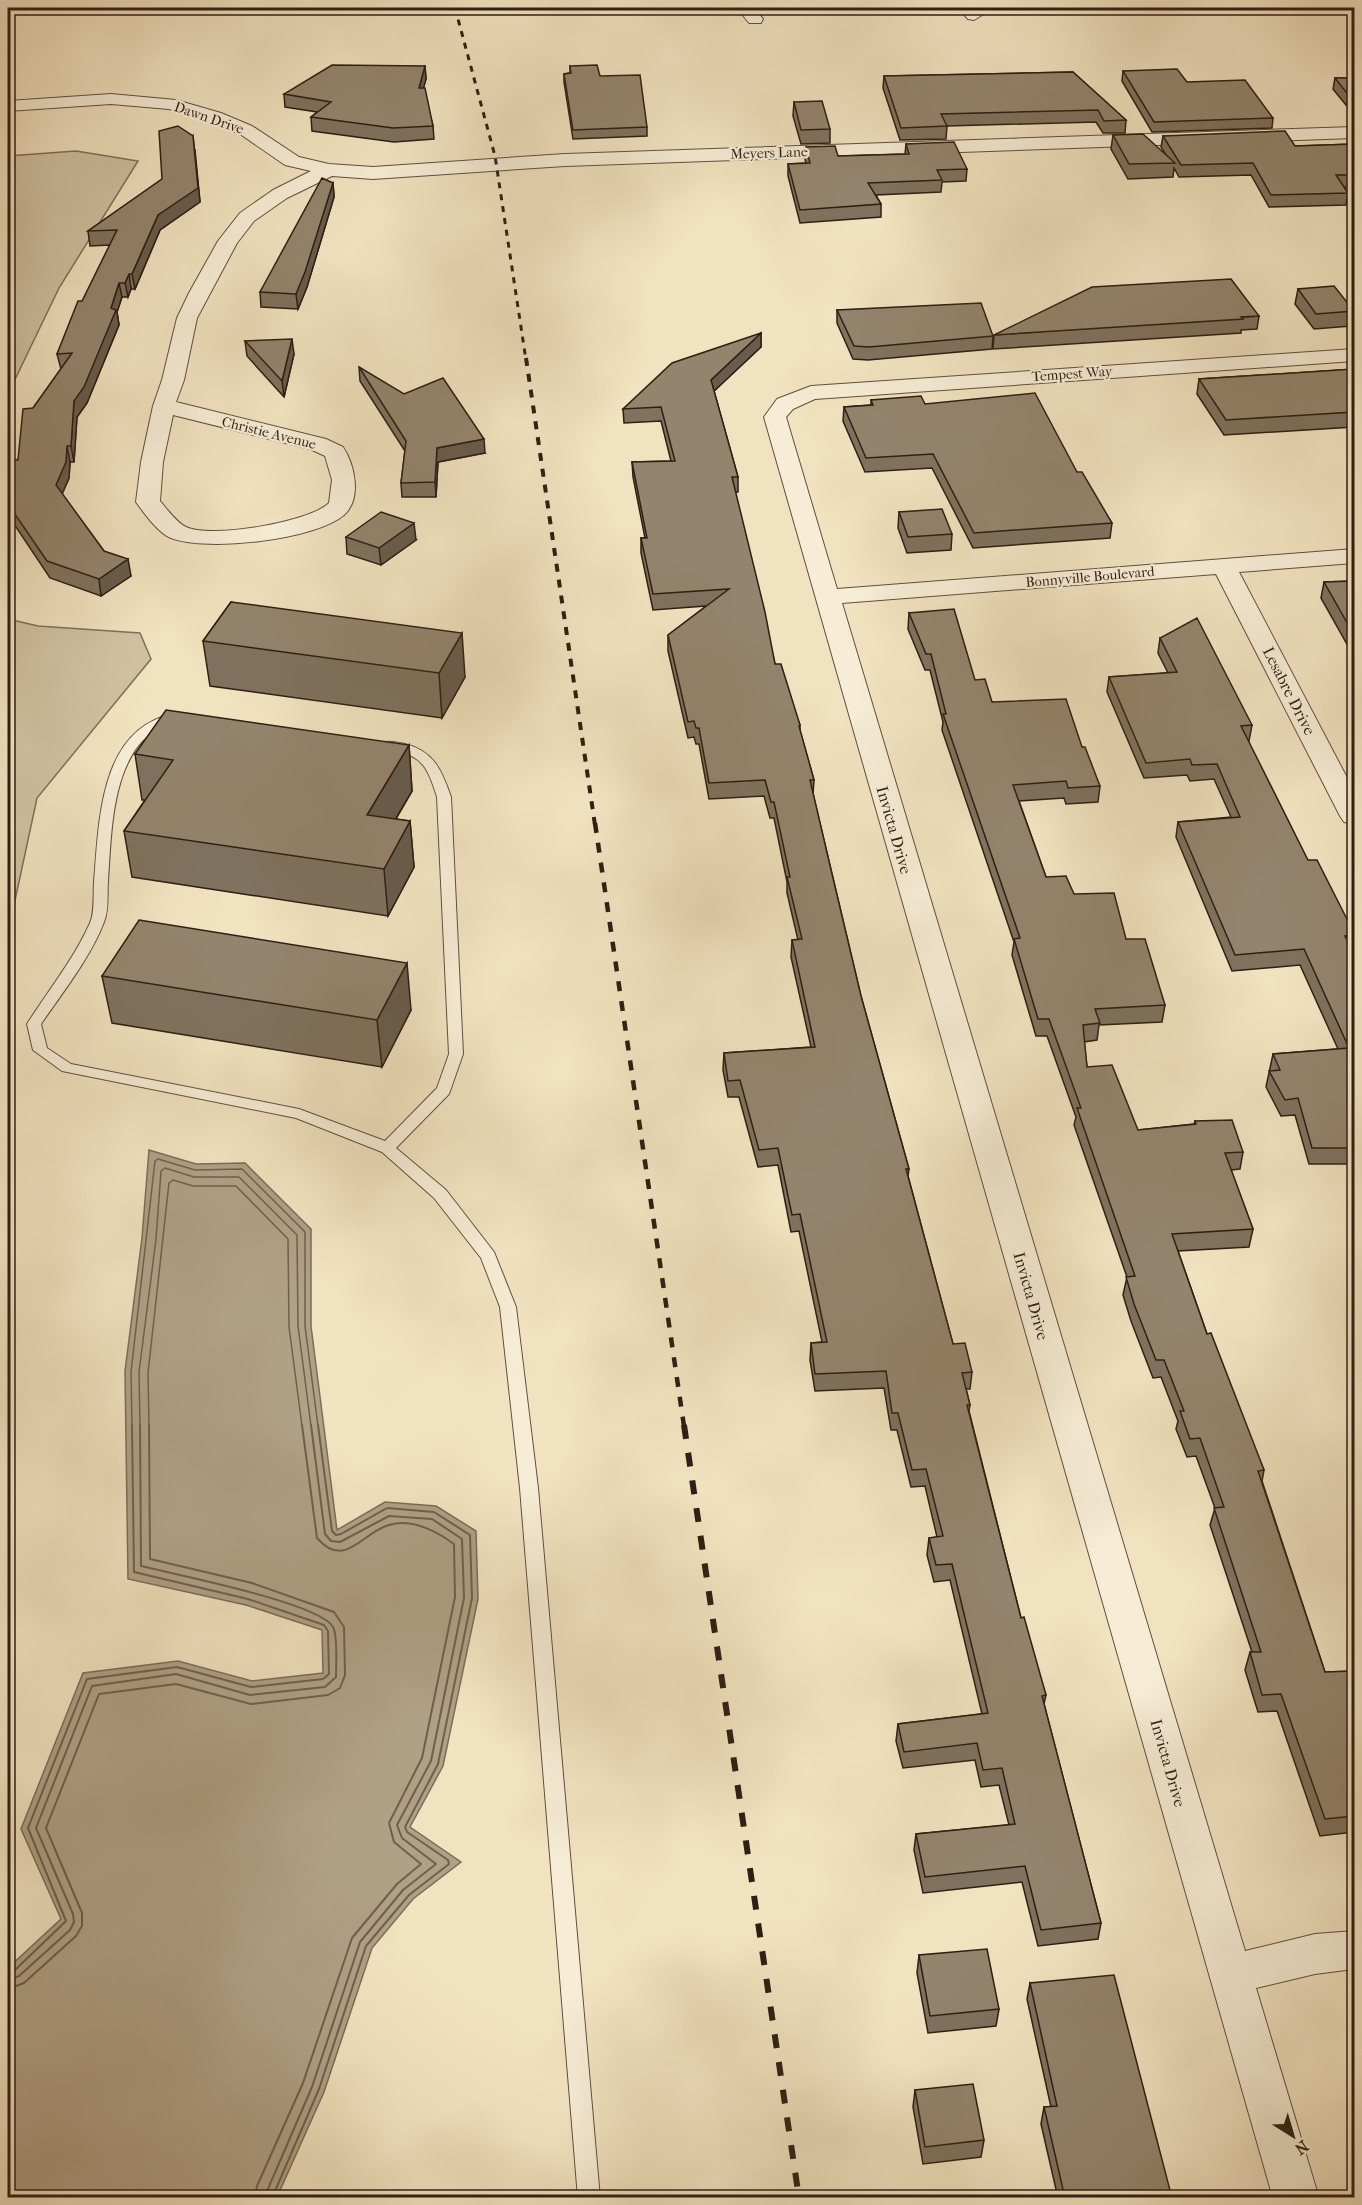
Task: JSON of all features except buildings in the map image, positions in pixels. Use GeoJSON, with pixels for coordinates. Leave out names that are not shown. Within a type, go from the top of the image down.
{"type":"FeatureCollection","features":[{"type":"Feature","properties":{"kind":"street","name":"Dawn Drive"},"geometry":{"type":"LineString","coordinates":[[8,106],[111,99],[170,104],[215,117],[246,130],[292,161],[329,170]]}},
{"type":"Feature","properties":{"kind":"street","name":"Meyers Lane"},"geometry":{"type":"LineString","coordinates":[[329,170],[373,173],[565,160],[1354,133]]}},
{"type":"Feature","properties":{"kind":"street","name":"Christie Avenue"},"geometry":{"type":"LineString","coordinates":[[164,406],[318,444],[335,452],[341,468],[344,493],[337,509],[314,522],[267,533],[219,538],[178,532],[148,502],[152,462],[164,406],[173,380],[187,318],[228,240],[247,217],[258,208],[280,194],[329,170]]}},
{"type":"Feature","properties":{"kind":"street","name":"Tempest Way"},"geometry":{"type":"LineString","coordinates":[[790,400],[811,393],[1354,355]]}},
{"type":"Feature","properties":{"kind":"street","name":"Invicta Drive"},"geometry":{"type":"LineString","coordinates":[[790,400],[777,412],[776,423],[1296,2198]]}},
{"type":"Feature","properties":{"kind":"street","name":"Bonnyville Boulevard"},"geometry":{"type":"LineString","coordinates":[[826,597],[1354,556]]}},
{"type":"Feature","properties":{"kind":"street","name":"Lesabre Drive"},"geometry":{"type":"LineString","coordinates":[[1224,566],[1354,816]]}},
{"type":"Feature","properties":{"kind":"street"},"geometry":{"type":"LineString","coordinates":[[1230,1974],[1314,1954],[1354,1950]]}},
{"type":"Feature","properties":{"kind":"lane"},"geometry":{"type":"LineString","coordinates":[[183,716],[163,720],[134,740],[114,776],[104,846],[98,921],[69,974],[34,1024],[40,1050],[67,1068],[299,1114],[387,1148],[440,1194],[488,1256],[508,1307],[529,1488],[589,2198]]}},
{"type":"Feature","properties":{"kind":"lane"},"geometry":{"type":"LineString","coordinates":[[381,744],[405,747],[422,753],[436,772],[444,797],[456,1054],[444,1090],[387,1148]]}},
{"type":"Feature","properties":{"kind":"shaded area"},"geometry":{"type":"Polygon","coordinates":[[[76,151],[138,161],[59,288],[8,394],[8,156],[76,151]]]}},
{"type":"Feature","properties":{"kind":"shaded area"},"geometry":{"type":"Polygon","coordinates":[[[8,619],[38,626],[140,633],[151,659],[37,798],[8,933],[8,619]]]}},
{"type":"Feature","properties":{"kind":"water"},"geometry":{"type":"Polygon","coordinates":[[[149,1150],[196,1164],[245,1163],[311,1229],[311,1326],[337,1530],[385,1502],[436,1506],[476,1531],[478,1599],[443,1766],[410,1827],[461,1862],[413,1899],[372,1948],[324,2092],[277,2197],[8,2197],[8,1968],[61,1919],[21,1829],[83,1673],[178,1661],[252,1681],[323,1673],[322,1630],[246,1605],[128,1579],[125,1371],[142,1238],[149,1150]]]}},
{"type":"Feature","properties":{"kind":"railway"},"geometry":{"type":"LineString","coordinates":[[455,8],[495,156],[526,360]]}},
{"type":"Feature","properties":{"kind":"railway"},"geometry":{"type":"LineString","coordinates":[[526,358],[595,825]]}},
{"type":"Feature","properties":{"kind":"railway"},"geometry":{"type":"LineString","coordinates":[[595,823],[684,1426]]}},
{"type":"Feature","properties":{"kind":"railway"},"geometry":{"type":"LineString","coordinates":[[684,1425],[799,2198]]}}]}
